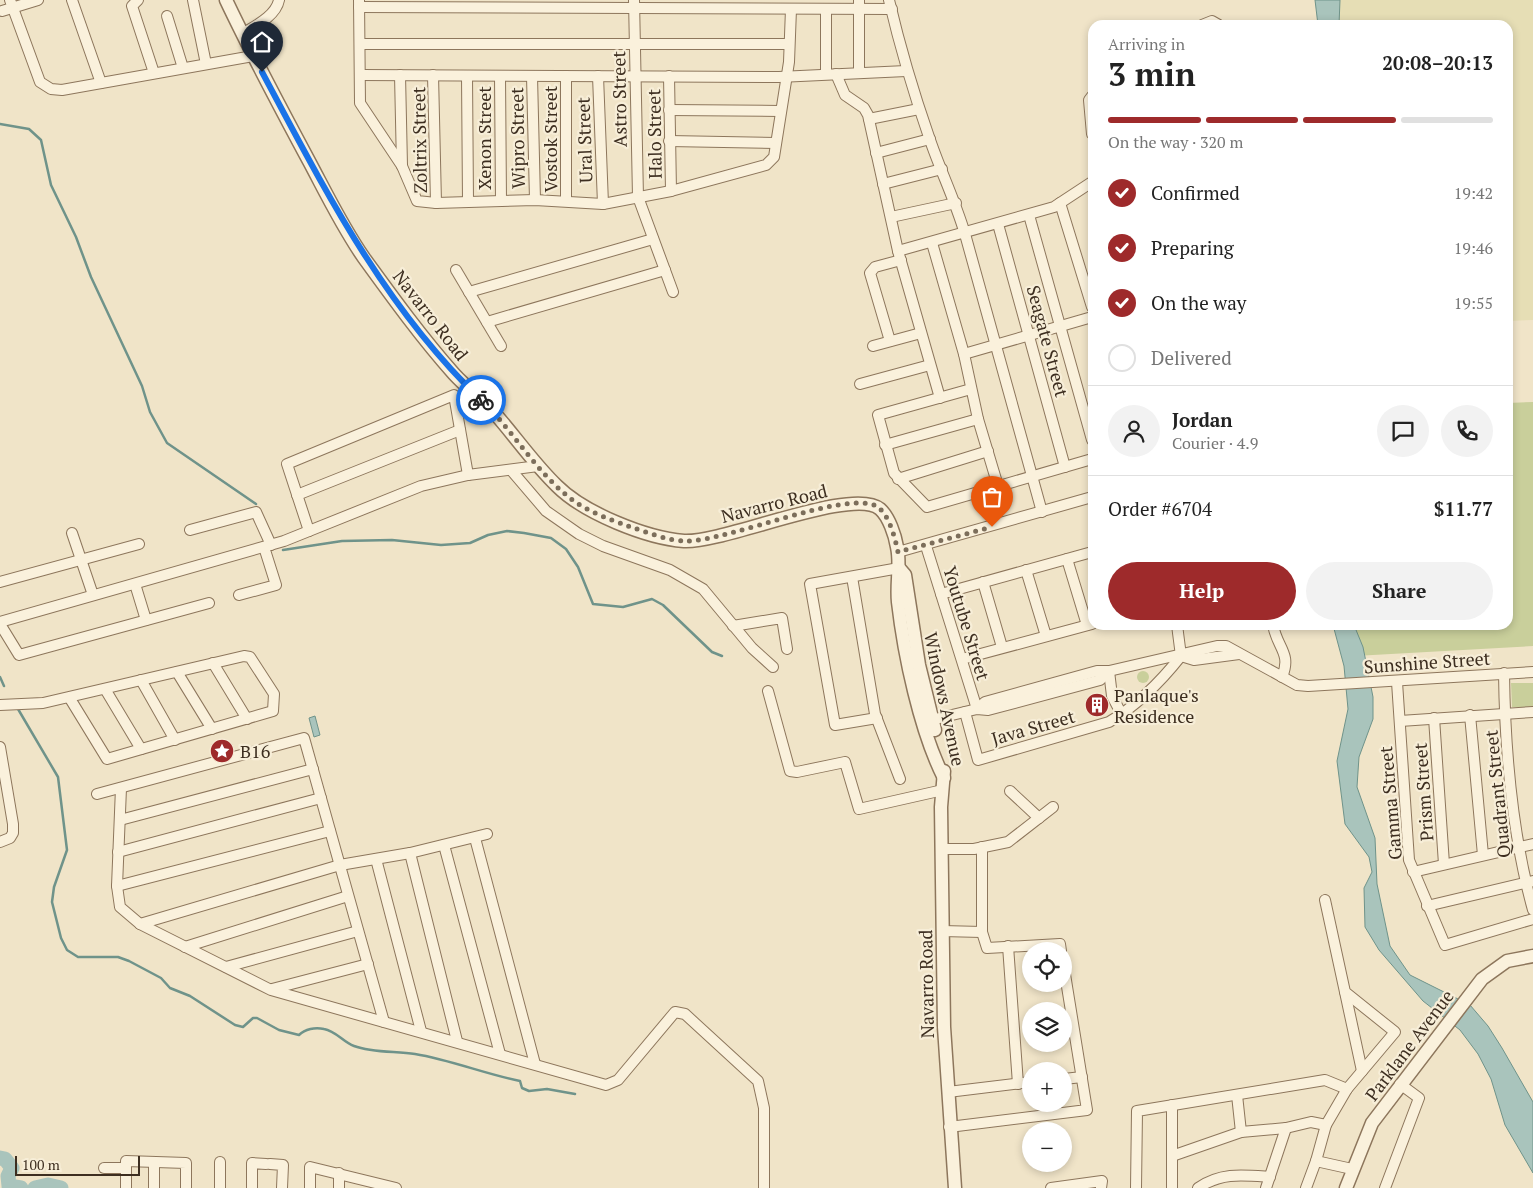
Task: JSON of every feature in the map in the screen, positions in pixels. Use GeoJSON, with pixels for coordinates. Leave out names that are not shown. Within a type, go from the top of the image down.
{"type":"FeatureCollection","features":[{"type":"Feature","properties":{"kind":"street"},"geometry":{"type":"LineString","coordinates":[[2,11],[12,4],[38,0]]}},
{"type":"Feature","properties":{"kind":"street"},"geometry":{"type":"LineString","coordinates":[[72,0],[101,83]]}},
{"type":"Feature","properties":{"kind":"street"},"geometry":{"type":"LineString","coordinates":[[138,0],[132,6],[154,73]]}},
{"type":"Feature","properties":{"kind":"street"},"geometry":{"type":"LineString","coordinates":[[193,0],[206,64]]}},
{"type":"Feature","properties":{"kind":"street","name":"Navarro Road"},"geometry":{"type":"LineString","coordinates":[[226,0],[253,56],[338,215],[363,256],[432,348],[456,376],[489,407],[538,466],[571,499],[628,526],[687,541],[723,534],[842,504],[870,504],[876,506],[884,513],[895,538],[899,568]]}},
{"type":"Feature","properties":{"kind":"street"},"geometry":{"type":"LineString","coordinates":[[242,34],[266,18],[278,4],[279,0]]}},
{"type":"Feature","properties":{"kind":"street"},"geometry":{"type":"LineString","coordinates":[[435,8],[449,0]]}},
{"type":"Feature","properties":{"kind":"street"},"geometry":{"type":"LineString","coordinates":[[12,4],[40,82],[51,89],[62,90],[253,56]]}},
{"type":"Feature","properties":{"kind":"street"},"geometry":{"type":"LineString","coordinates":[[791,9],[789,62],[774,157],[766,165],[671,192],[603,204],[535,200],[436,203],[417,201],[402,166],[360,103],[361,44],[359,4],[406,4],[435,8],[748,4],[791,9],[826,9],[859,4],[891,5],[906,72],[956,203],[1042,512]]}},
{"type":"Feature","properties":{"kind":"street","name":"Astro Street"},"geometry":{"type":"LineString","coordinates":[[634,4],[638,197],[673,292]]}},
{"type":"Feature","properties":{"kind":"street"},"geometry":{"type":"LineString","coordinates":[[859,4],[859,73]]}},
{"type":"Feature","properties":{"kind":"street"},"geometry":{"type":"LineString","coordinates":[[826,9],[831,74],[845,95],[864,108],[869,119],[899,256],[940,398]]}},
{"type":"Feature","properties":{"kind":"street"},"geometry":{"type":"LineString","coordinates":[[167,16],[183,68]]}},
{"type":"Feature","properties":{"kind":"street"},"geometry":{"type":"LineString","coordinates":[[361,44],[789,44]]}},
{"type":"Feature","properties":{"kind":"street"},"geometry":{"type":"LineString","coordinates":[[361,75],[786,77],[906,72]]}},
{"type":"Feature","properties":{"kind":"street"},"geometry":{"type":"LineString","coordinates":[[400,76],[402,166]]}},
{"type":"Feature","properties":{"kind":"street","name":"Zoltrix Street"},"geometry":{"type":"LineString","coordinates":[[434,76],[436,203]]}},
{"type":"Feature","properties":{"kind":"street"},"geometry":{"type":"LineString","coordinates":[[467,76],[468,201]]}},
{"type":"Feature","properties":{"kind":"street","name":"Xenon Street"},"geometry":{"type":"LineString","coordinates":[[500,76],[501,201]]}},
{"type":"Feature","properties":{"kind":"street","name":"Wipro Street"},"geometry":{"type":"LineString","coordinates":[[532,76],[535,200]]}},
{"type":"Feature","properties":{"kind":"street","name":"Vostok Street"},"geometry":{"type":"LineString","coordinates":[[566,76],[566,201]]}},
{"type":"Feature","properties":{"kind":"street","name":"Ural Street"},"geometry":{"type":"LineString","coordinates":[[598,76],[603,204]]}},
{"type":"Feature","properties":{"kind":"street","name":"Halo Street"},"geometry":{"type":"LineString","coordinates":[[669,76],[671,192]]}},
{"type":"Feature","properties":{"kind":"street"},"geometry":{"type":"LineString","coordinates":[[869,119],[919,109]]}},
{"type":"Feature","properties":{"kind":"street"},"geometry":{"type":"LineString","coordinates":[[669,110],[780,111]]}},
{"type":"Feature","properties":{"kind":"street"},"geometry":{"type":"LineString","coordinates":[[876,153],[930,139]]}},
{"type":"Feature","properties":{"kind":"street"},"geometry":{"type":"LineString","coordinates":[[669,142],[776,143]]}},
{"type":"Feature","properties":{"kind":"street"},"geometry":{"type":"LineString","coordinates":[[883,184],[942,169]]}},
{"type":"Feature","properties":{"kind":"street"},"geometry":{"type":"LineString","coordinates":[[890,341],[870,273],[875,267],[932,243],[1029,215],[1060,203],[1088,186]]}},
{"type":"Feature","properties":{"kind":"street"},"geometry":{"type":"LineString","coordinates":[[890,217],[956,203]]}},
{"type":"Feature","properties":{"kind":"street"},"geometry":{"type":"LineString","coordinates":[[1060,203],[1088,294]]}},
{"type":"Feature","properties":{"kind":"street"},"geometry":{"type":"LineString","coordinates":[[1029,215],[1088,425]]}},
{"type":"Feature","properties":{"kind":"street","name":"Seagate Street"},"geometry":{"type":"LineString","coordinates":[[998,224],[1066,466]]}},
{"type":"Feature","properties":{"kind":"street"},"geometry":{"type":"LineString","coordinates":[[469,292],[653,239]]}},
{"type":"Feature","properties":{"kind":"street"},"geometry":{"type":"LineString","coordinates":[[932,243],[964,354],[978,419],[998,486]]}},
{"type":"Feature","properties":{"kind":"street"},"geometry":{"type":"LineString","coordinates":[[456,270],[501,346]]}},
{"type":"Feature","properties":{"kind":"street"},"geometry":{"type":"LineString","coordinates":[[487,322],[665,270]]}},
{"type":"Feature","properties":{"kind":"street"},"geometry":{"type":"LineString","coordinates":[[964,354],[1088,318]]}},
{"type":"Feature","properties":{"kind":"street"},"geometry":{"type":"LineString","coordinates":[[873,346],[921,333]]}},
{"type":"Feature","properties":{"kind":"street"},"geometry":{"type":"LineString","coordinates":[[860,384],[930,365]]}},
{"type":"Feature","properties":{"kind":"street"},"geometry":{"type":"LineString","coordinates":[[971,389],[878,415],[885,445],[898,479],[927,507],[1088,459]]}},
{"type":"Feature","properties":{"kind":"street"},"geometry":{"type":"LineString","coordinates":[[309,531],[287,464],[454,395],[468,475]]}},
{"type":"Feature","properties":{"kind":"street"},"geometry":{"type":"LineString","coordinates":[[885,445],[978,419]]}},
{"type":"Feature","properties":{"kind":"street"},"geometry":{"type":"LineString","coordinates":[[297,495],[460,430]]}},
{"type":"Feature","properties":{"kind":"street"},"geometry":{"type":"LineString","coordinates":[[898,479],[988,452]]}},
{"type":"Feature","properties":{"kind":"street"},"geometry":{"type":"LineString","coordinates":[[209,603],[19,655],[0,623],[268,546],[400,493],[441,480],[538,466]]}},
{"type":"Feature","properties":{"kind":"street"},"geometry":{"type":"LineString","coordinates":[[511,470],[546,511],[562,523],[603,546],[687,579],[703,589],[752,648],[773,667]]}},
{"type":"Feature","properties":{"kind":"street"},"geometry":{"type":"LineString","coordinates":[[898,552],[926,546],[1088,499]]}},
{"type":"Feature","properties":{"kind":"street"},"geometry":{"type":"LineString","coordinates":[[190,530],[256,512],[268,546],[276,585],[239,595]]}},
{"type":"Feature","properties":{"kind":"street"},"geometry":{"type":"LineString","coordinates":[[72,532],[93,595]]}},
{"type":"Feature","properties":{"kind":"street"},"geometry":{"type":"LineString","coordinates":[[0,582],[139,544]]}},
{"type":"Feature","properties":{"kind":"street","name":"Youtube Street"},"geometry":{"type":"LineString","coordinates":[[926,546],[977,709]]}},
{"type":"Feature","properties":{"kind":"street"},"geometry":{"type":"LineString","coordinates":[[941,594],[1088,553]]}},
{"type":"Feature","properties":{"kind":"street"},"geometry":{"type":"LineString","coordinates":[[1067,559],[1088,619]]}},
{"type":"Feature","properties":{"kind":"street"},"geometry":{"type":"LineString","coordinates":[[877,718],[835,726],[810,584],[899,568]]}},
{"type":"Feature","properties":{"kind":"street","name":"Windows Avenue"},"geometry":{"type":"LineString","coordinates":[[899,568],[904,574],[928,721],[944,765],[944,784]]}},
{"type":"Feature","properties":{"kind":"street"},"geometry":{"type":"LineString","coordinates":[[1026,570],[1046,636]]}},
{"type":"Feature","properties":{"kind":"street"},"geometry":{"type":"LineString","coordinates":[[852,577],[877,718],[900,778]]}},
{"type":"Feature","properties":{"kind":"street"},"geometry":{"type":"LineString","coordinates":[[983,582],[1002,647]]}},
{"type":"Feature","properties":{"kind":"street"},"geometry":{"type":"LineString","coordinates":[[135,584],[146,620]]}},
{"type":"Feature","properties":{"kind":"street"},"geometry":{"type":"LineString","coordinates":[[733,626],[782,618],[788,649]]}},
{"type":"Feature","properties":{"kind":"street"},"geometry":{"type":"LineString","coordinates":[[962,660],[1002,647],[1088,626]]}},
{"type":"Feature","properties":{"kind":"street"},"geometry":{"type":"LineString","coordinates":[[1178,630],[1181,656]]}},
{"type":"Feature","properties":{"kind":"street"},"geometry":{"type":"LineString","coordinates":[[1275,630],[1287,659],[1287,666],[1282,677]]}},
{"type":"Feature","properties":{"kind":"street","name":"Sunshine Street"},"geometry":{"type":"LineString","coordinates":[[928,721],[977,709],[985,702],[1097,671],[1109,671],[1181,656],[1192,650],[1218,646],[1226,646],[1297,685],[1323,686],[1397,682],[1533,672]]}},
{"type":"Feature","properties":{"kind":"street"},"geometry":{"type":"LineString","coordinates":[[0,706],[43,703],[244,656],[250,657],[274,694],[273,711],[107,758],[69,697]]}},
{"type":"Feature","properties":{"kind":"street","name":"Java Street"},"geometry":{"type":"LineString","coordinates":[[965,712],[978,760],[1109,722],[1122,715],[1169,671],[1181,656]]}},
{"type":"Feature","properties":{"kind":"street"},"geometry":{"type":"LineString","coordinates":[[213,663],[247,719]]}},
{"type":"Feature","properties":{"kind":"street"},"geometry":{"type":"LineString","coordinates":[[1109,671],[1112,696],[1122,715]]}},
{"type":"Feature","properties":{"kind":"street"},"geometry":{"type":"LineString","coordinates":[[177,672],[212,729]]}},
{"type":"Feature","properties":{"kind":"street","name":"Quadrant Street"},"geometry":{"type":"LineString","coordinates":[[1504,673],[1504,712],[1518,847],[1529,882],[1533,910]]}},
{"type":"Feature","properties":{"kind":"street"},"geometry":{"type":"LineString","coordinates":[[141,680],[175,740]]}},
{"type":"Feature","properties":{"kind":"street","name":"Gamma Street"},"geometry":{"type":"LineString","coordinates":[[1397,682],[1409,860],[1445,945],[1533,919]]}},
{"type":"Feature","properties":{"kind":"street"},"geometry":{"type":"LineString","coordinates":[[105,689],[141,749]]}},
{"type":"Feature","properties":{"kind":"street"},"geometry":{"type":"LineString","coordinates":[[768,691],[790,772],[845,762],[859,809],[944,784]]}},
{"type":"Feature","properties":{"kind":"street"},"geometry":{"type":"LineString","coordinates":[[1400,721],[1504,712],[1533,712]]}},
{"type":"Feature","properties":{"kind":"street"},"geometry":{"type":"LineString","coordinates":[[1470,715],[1483,855]]}},
{"type":"Feature","properties":{"kind":"street","name":"Prism Street"},"geometry":{"type":"LineString","coordinates":[[1434,718],[1444,864]]}},
{"type":"Feature","properties":{"kind":"street"},"geometry":{"type":"LineString","coordinates":[[97,794],[304,738],[384,1022]]}},
{"type":"Feature","properties":{"kind":"street"},"geometry":{"type":"LineString","coordinates":[[0,747],[13,824],[13,833],[10,838],[0,842]]}},
{"type":"Feature","properties":{"kind":"street"},"geometry":{"type":"LineString","coordinates":[[120,820],[313,769]]}},
{"type":"Feature","properties":{"kind":"street","name":"Navarro Road"},"geometry":{"type":"LineString","coordinates":[[944,784],[941,849],[942,932],[949,1127],[955,1188]]}},
{"type":"Feature","properties":{"kind":"street"},"geometry":{"type":"LineString","coordinates":[[121,788],[117,886],[120,907],[140,924],[271,990],[457,1041],[606,1085],[618,1080],[674,1012],[685,1014],[758,1081],[764,1108],[764,1188]]}},
{"type":"Feature","properties":{"kind":"street"},"geometry":{"type":"LineString","coordinates":[[1010,791],[1039,818]]}},
{"type":"Feature","properties":{"kind":"street"},"geometry":{"type":"LineString","coordinates":[[118,852],[321,798]]}},
{"type":"Feature","properties":{"kind":"street"},"geometry":{"type":"LineString","coordinates":[[941,849],[982,847],[1008,842],[1052,807]]}},
{"type":"Feature","properties":{"kind":"street"},"geometry":{"type":"LineString","coordinates":[[117,886],[330,831]]}},
{"type":"Feature","properties":{"kind":"street"},"geometry":{"type":"LineString","coordinates":[[140,924],[340,865],[410,853],[488,834]]}},
{"type":"Feature","properties":{"kind":"street"},"geometry":{"type":"LineString","coordinates":[[475,838],[535,1064]]}},
{"type":"Feature","properties":{"kind":"street"},"geometry":{"type":"LineString","coordinates":[[1413,872],[1533,844]]}},
{"type":"Feature","properties":{"kind":"street"},"geometry":{"type":"LineString","coordinates":[[444,845],[500,1054]]}},
{"type":"Feature","properties":{"kind":"street"},"geometry":{"type":"LineString","coordinates":[[982,847],[982,932],[986,948],[1022,945]]}},
{"type":"Feature","properties":{"kind":"street"},"geometry":{"type":"LineString","coordinates":[[410,853],[457,1041]]}},
{"type":"Feature","properties":{"kind":"street"},"geometry":{"type":"LineString","coordinates":[[376,859],[421,1031]]}},
{"type":"Feature","properties":{"kind":"street"},"geometry":{"type":"LineString","coordinates":[[1427,906],[1529,882]]}},
{"type":"Feature","properties":{"kind":"street"},"geometry":{"type":"LineString","coordinates":[[185,947],[348,896]]}},
{"type":"Feature","properties":{"kind":"street"},"geometry":{"type":"LineString","coordinates":[[1325,900],[1362,1071]]}},
{"type":"Feature","properties":{"kind":"street"},"geometry":{"type":"LineString","coordinates":[[226,967],[358,931]]}},
{"type":"Feature","properties":{"kind":"street"},"geometry":{"type":"LineString","coordinates":[[942,932],[982,932]]}},
{"type":"Feature","properties":{"kind":"street"},"geometry":{"type":"LineString","coordinates":[[1008,946],[1018,1084]]}},
{"type":"Feature","properties":{"kind":"street","name":"Parklane Avenue"},"geometry":{"type":"LineString","coordinates":[[1346,1188],[1372,1123],[1482,979],[1500,964],[1533,956]]}},
{"type":"Feature","properties":{"kind":"street"},"geometry":{"type":"LineString","coordinates":[[271,990],[368,964]]}},
{"type":"Feature","properties":{"kind":"street"},"geometry":{"type":"LineString","coordinates":[[949,1127],[1087,1110],[1068,992]]}},
{"type":"Feature","properties":{"kind":"street"},"geometry":{"type":"LineString","coordinates":[[1306,1188],[1326,1125],[1347,1089],[1395,1032],[1345,992]]}},
{"type":"Feature","properties":{"kind":"street"},"geometry":{"type":"LineString","coordinates":[[1072,1078],[1082,1077]]}},
{"type":"Feature","properties":{"kind":"street"},"geometry":{"type":"LineString","coordinates":[[1136,1188],[1137,1111],[1325,1080],[1347,1089]]}},
{"type":"Feature","properties":{"kind":"street"},"geometry":{"type":"LineString","coordinates":[[948,1092],[1022,1083]]}},
{"type":"Feature","properties":{"kind":"street"},"geometry":{"type":"LineString","coordinates":[[1385,1188],[1419,1098],[1400,1084]]}},
{"type":"Feature","properties":{"kind":"street"},"geometry":{"type":"LineString","coordinates":[[1237,1095],[1241,1132]]}},
{"type":"Feature","properties":{"kind":"street"},"geometry":{"type":"LineString","coordinates":[[1172,1105],[1172,1188]]}},
{"type":"Feature","properties":{"kind":"street"},"geometry":{"type":"LineString","coordinates":[[1172,1156],[1241,1132],[1286,1128],[1311,1122],[1326,1125]]}},
{"type":"Feature","properties":{"kind":"street"},"geometry":{"type":"LineString","coordinates":[[1266,1188],[1286,1128]]}},
{"type":"Feature","properties":{"kind":"street"},"geometry":{"type":"LineString","coordinates":[[126,1188],[126,1161],[186,1163],[186,1188]]}},
{"type":"Feature","properties":{"kind":"street"},"geometry":{"type":"LineString","coordinates":[[1316,1161],[1352,1169]]}},
{"type":"Feature","properties":{"kind":"street"},"geometry":{"type":"LineString","coordinates":[[154,1162],[154,1188]]}},
{"type":"Feature","properties":{"kind":"street"},"geometry":{"type":"LineString","coordinates":[[220,1162],[220,1188]]}},
{"type":"Feature","properties":{"kind":"street"},"geometry":{"type":"LineString","coordinates":[[252,1188],[252,1163],[283,1165],[282,1188]]}},
{"type":"Feature","properties":{"kind":"street"},"geometry":{"type":"LineString","coordinates":[[310,1188],[310,1167],[368,1184],[396,1188]]}},
{"type":"Feature","properties":{"kind":"street"},"geometry":{"type":"LineString","coordinates":[[104,1168],[126,1168]]}},
{"type":"Feature","properties":{"kind":"street"},"geometry":{"type":"LineString","coordinates":[[338,1174],[339,1188]]}},
{"type":"Feature","properties":{"kind":"street"},"geometry":{"type":"LineString","coordinates":[[1198,1188],[1206,1182],[1229,1174],[1270,1177]]}},
{"type":"Feature","properties":{"kind":"street"},"geometry":{"type":"LineString","coordinates":[[1051,1188],[1102,1181],[1101,1188]]}},
{"type":"Feature","properties":{"kind":"shaded area"},"geometry":{"type":"Polygon","coordinates":[[[1329,0],[1533,0],[1533,320],[1513,321],[1513,20],[1324,20],[1329,0]]]}},
{"type":"Feature","properties":{"kind":"green space"},"geometry":{"type":"Polygon","coordinates":[[[1533,402],[1533,646],[1355,656],[1347,630],[1513,630],[1513,403],[1533,402]]]}},
{"type":"Feature","properties":{"kind":"green space"},"geometry":{"type":"Polygon","coordinates":[[[1141,671],[1145,671],[1149,677],[1145,683],[1141,683],[1137,679],[1137,675],[1141,671]]]}},
{"type":"Feature","properties":{"kind":"green space"},"geometry":{"type":"Polygon","coordinates":[[[1511,683],[1533,683],[1533,707],[1512,707],[1511,683]]]}},
{"type":"Feature","properties":{"kind":"water"},"geometry":{"type":"Polygon","coordinates":[[[1315,0],[1340,0],[1339,20],[1317,20],[1315,0]]]}},
{"type":"Feature","properties":{"kind":"water"},"geometry":{"type":"Polygon","coordinates":[[[1334,630],[1356,630],[1363,647],[1373,697],[1373,719],[1359,757],[1357,787],[1375,838],[1377,884],[1390,946],[1410,975],[1470,1005],[1488,1026],[1502,1048],[1533,1102],[1533,1173],[1505,1125],[1491,1079],[1478,1054],[1460,1030],[1423,1001],[1379,950],[1365,927],[1364,888],[1372,872],[1369,857],[1345,824],[1337,761],[1348,709],[1344,666],[1334,630]]]}},
{"type":"Feature","properties":{"kind":"water"},"geometry":{"type":"Polygon","coordinates":[[[315,716],[320,735],[314,737],[309,718],[315,716]]]}},
{"type":"Feature","properties":{"kind":"waterway"},"geometry":{"type":"LineString","coordinates":[[0,124],[29,129],[41,140],[51,185],[76,237],[91,277],[142,386],[150,412],[167,443],[256,504]]}},
{"type":"Feature","properties":{"kind":"waterway"},"geometry":{"type":"LineString","coordinates":[[283,550],[342,541],[392,540],[441,545],[470,543],[488,535],[507,531],[551,538],[566,549],[578,567],[593,604],[623,607],[652,599],[663,605],[712,652],[722,656]]}},
{"type":"Feature","properties":{"kind":"waterway"},"geometry":{"type":"LineString","coordinates":[[0,677],[4,686]]}},
{"type":"Feature","properties":{"kind":"waterway"},"geometry":{"type":"LineString","coordinates":[[18,709],[58,777],[67,850],[54,887],[52,902],[61,938],[67,950],[78,957],[118,957],[129,961],[161,978],[170,988],[190,996],[235,1025],[243,1027],[253,1018],[257,1018],[279,1030],[299,1035],[310,1029],[324,1029],[361,1048],[415,1054],[442,1060],[520,1081],[522,1088],[529,1091],[547,1089],[575,1094]]}},
{"type":"Feature","properties":{"kind":"waterway"},"geometry":{"type":"LineString","coordinates":[[0,1158],[5,1159],[12,1168],[8,1176],[9,1186],[21,1188]]}},
{"type":"Feature","properties":{"kind":"waterway"},"geometry":{"type":"LineString","coordinates":[[35,1188],[48,1185],[61,1188]]}},
{"type":"Feature","properties":{"kind":"way so far"},"geometry":{"type":"LineString","coordinates":[[481,400],[520,442],[531,458],[571,499],[628,526],[670,538],[687,541],[851,503],[870,504],[876,506],[884,513],[895,538],[898,552],[917,549],[992,527]]}},
{"type":"Feature","properties":{"kind":"place","name":"Panlaque's Residence"},"geometry":{"type":"Point","coordinates":[1097,705]}},
{"type":"Feature","properties":{"kind":"place","name":"B16"},"geometry":{"type":"Point","coordinates":[222,751]}},
{"type":"Feature","properties":{"kind":"route"},"geometry":{"type":"LineString","coordinates":[[262,72],[343,224],[363,256],[415,327],[456,376],[481,400]]}}]}
